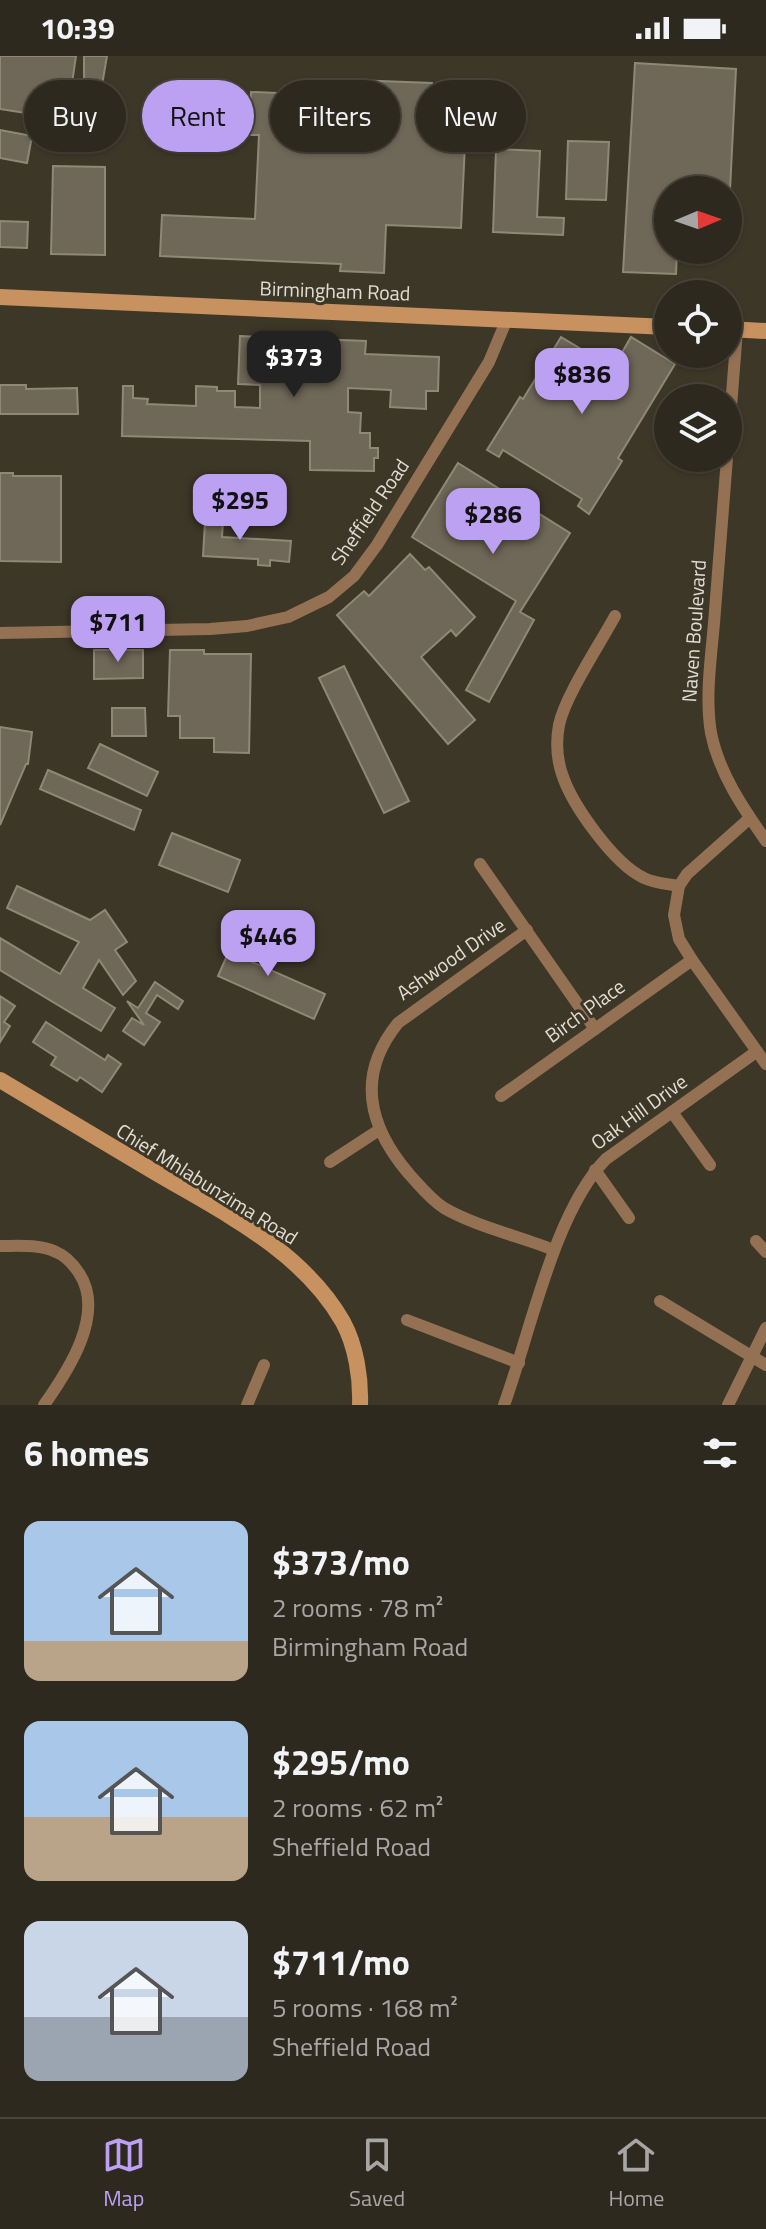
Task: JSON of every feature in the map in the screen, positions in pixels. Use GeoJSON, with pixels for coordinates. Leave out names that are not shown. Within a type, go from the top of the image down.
{"type":"FeatureCollection","features":[{"type":"Feature","properties":{"kind":"street","name":"Birmingham Road"},"geometry":{"type":"LineString","coordinates":[[0,297],[654,326]]}},
{"type":"Feature","properties":{"kind":"street","name":"Sheffield Road"},"geometry":{"type":"LineString","coordinates":[[0,633],[247,626],[288,617],[329,597],[354,576],[377,545],[489,362],[507,319]]}},
{"type":"Feature","properties":{"kind":"street"},"geometry":{"type":"LineString","coordinates":[[742,330],[766,331]]}},
{"type":"Feature","properties":{"kind":"street","name":"Naven Boulevard"},"geometry":{"type":"LineString","coordinates":[[726,472],[709,716],[716,750],[734,793],[766,841]]}},
{"type":"Feature","properties":{"kind":"street"},"geometry":{"type":"LineString","coordinates":[[615,616],[562,716],[558,739],[562,775],[576,802],[606,845],[624,864],[641,877],[679,886]]}},
{"type":"Feature","properties":{"kind":"street"},"geometry":{"type":"LineString","coordinates":[[750,818],[699,861],[679,886],[674,904],[676,927],[692,960],[766,1064]]}},
{"type":"Feature","properties":{"kind":"street"},"geometry":{"type":"LineString","coordinates":[[480,864],[595,1029]]}},
{"type":"Feature","properties":{"kind":"street","name":"Ashwood Drive"},"geometry":{"type":"LineString","coordinates":[[527,930],[407,1014],[390,1032],[378,1059],[372,1086],[372,1109],[379,1130],[401,1165],[444,1208],[554,1250]]}},
{"type":"Feature","properties":{"kind":"street","name":"Birch Place"},"geometry":{"type":"LineString","coordinates":[[501,1096],[692,960]]}},
{"type":"Feature","properties":{"kind":"street","name":"Oak Hill Drive"},"geometry":{"type":"LineString","coordinates":[[504,1405],[554,1250],[595,1170],[756,1052]]}},
{"type":"Feature","properties":{"kind":"street","name":"Chief Mhlabunzima Road"},"geometry":{"type":"LineString","coordinates":[[0,1080],[263,1238],[297,1265],[343,1323],[358,1368],[360,1405]]}},
{"type":"Feature","properties":{"kind":"street"},"geometry":{"type":"LineString","coordinates":[[672,1112],[710,1165]]}},
{"type":"Feature","properties":{"kind":"street"},"geometry":{"type":"LineString","coordinates":[[330,1162],[379,1130]]}},
{"type":"Feature","properties":{"kind":"street"},"geometry":{"type":"LineString","coordinates":[[595,1170],[629,1218]]}},
{"type":"Feature","properties":{"kind":"street"},"geometry":{"type":"LineString","coordinates":[[756,1241],[766,1252]]}},
{"type":"Feature","properties":{"kind":"street"},"geometry":{"type":"LineString","coordinates":[[0,1246],[31,1246],[60,1253],[75,1267],[87,1287],[89,1306],[85,1329],[62,1379],[44,1405]]}},
{"type":"Feature","properties":{"kind":"street"},"geometry":{"type":"LineString","coordinates":[[660,1301],[766,1365]]}},
{"type":"Feature","properties":{"kind":"street"},"geometry":{"type":"LineString","coordinates":[[407,1320],[519,1363]]}},
{"type":"Feature","properties":{"kind":"street"},"geometry":{"type":"LineString","coordinates":[[728,1405],[766,1328]]}},
{"type":"Feature","properties":{"kind":"street"},"geometry":{"type":"LineString","coordinates":[[247,1405],[264,1365]]}},
{"type":"Feature","properties":{"kind":"building"},"geometry":{"type":"Polygon","coordinates":[[[0,56],[76,56],[72,80],[24,80],[24,113],[0,109],[0,56]]]}},
{"type":"Feature","properties":{"kind":"building"},"geometry":{"type":"Polygon","coordinates":[[[84,56],[107,56],[103,80],[84,80],[84,56]]]}},
{"type":"Feature","properties":{"kind":"building"},"geometry":{"type":"Polygon","coordinates":[[[635,63],[736,69],[731,176],[654,176],[654,264],[676,264],[676,274],[623,272],[635,63]]]}},
{"type":"Feature","properties":{"kind":"building"},"geometry":{"type":"Polygon","coordinates":[[[400,82],[416,82],[416,152],[465,152],[461,228],[386,225],[384,273],[340,271],[341,264],[160,256],[162,215],[255,219],[259,135],[254,135],[254,92],[270,93],[270,152],[400,152],[400,82]]]}},
{"type":"Feature","properties":{"kind":"building"},"geometry":{"type":"Polygon","coordinates":[[[0,130],[24,134],[24,152],[29,152],[27,163],[0,158],[0,130]]]}},
{"type":"Feature","properties":{"kind":"building"},"geometry":{"type":"Polygon","coordinates":[[[568,141],[609,142],[606,200],[566,199],[568,141]]]}},
{"type":"Feature","properties":{"kind":"building"},"geometry":{"type":"Polygon","coordinates":[[[540,151],[537,217],[564,218],[563,235],[493,232],[496,152],[540,151]]]}},
{"type":"Feature","properties":{"kind":"building"},"geometry":{"type":"Polygon","coordinates":[[[53,166],[105,167],[105,255],[51,254],[53,166]]]}},
{"type":"Feature","properties":{"kind":"building"},"geometry":{"type":"Polygon","coordinates":[[[0,221],[28,222],[27,248],[0,247],[0,221]]]}},
{"type":"Feature","properties":{"kind":"building"},"geometry":{"type":"Polygon","coordinates":[[[240,336],[366,341],[365,354],[439,357],[438,391],[426,391],[426,409],[390,407],[391,390],[348,388],[348,412],[361,413],[360,433],[370,433],[370,448],[378,448],[374,471],[310,470],[310,441],[122,436],[123,386],[133,386],[133,398],[148,399],[147,404],[196,406],[196,386],[235,391],[235,407],[260,408],[260,385],[238,384],[240,336]]]}},
{"type":"Feature","properties":{"kind":"building"},"geometry":{"type":"Polygon","coordinates":[[[561,337],[613,368],[631,337],[654,351],[654,368],[673,368],[663,384],[654,384],[654,399],[618,458],[622,461],[589,514],[578,506],[582,499],[503,450],[499,457],[487,450],[520,397],[523,399],[561,337]]]}},
{"type":"Feature","properties":{"kind":"building"},"geometry":{"type":"Polygon","coordinates":[[[0,385],[26,385],[26,389],[77,388],[78,414],[0,414],[0,385]]]}},
{"type":"Feature","properties":{"kind":"building"},"geometry":{"type":"Polygon","coordinates":[[[458,463],[570,533],[520,612],[534,620],[489,702],[466,690],[516,601],[412,537],[458,463]]]}},
{"type":"Feature","properties":{"kind":"building"},"geometry":{"type":"Polygon","coordinates":[[[0,473],[61,476],[61,562],[0,561],[0,473]]]}},
{"type":"Feature","properties":{"kind":"building"},"geometry":{"type":"Polygon","coordinates":[[[206,505],[224,506],[222,537],[291,541],[289,562],[270,560],[270,566],[258,565],[258,559],[203,556],[206,505]]]}},
{"type":"Feature","properties":{"kind":"building"},"geometry":{"type":"Polygon","coordinates":[[[410,554],[425,570],[429,567],[475,617],[456,636],[451,630],[421,657],[475,720],[448,744],[337,615],[364,591],[369,596],[410,554]]]}},
{"type":"Feature","properties":{"kind":"building"},"geometry":{"type":"Polygon","coordinates":[[[94,650],[143,650],[143,678],[94,679],[94,650]]]}},
{"type":"Feature","properties":{"kind":"building"},"geometry":{"type":"Polygon","coordinates":[[[170,650],[251,654],[249,753],[214,752],[214,738],[180,738],[180,716],[168,716],[170,650]]]}},
{"type":"Feature","properties":{"kind":"building"},"geometry":{"type":"Polygon","coordinates":[[[344,666],[409,801],[384,813],[319,678],[344,666]]]}},
{"type":"Feature","properties":{"kind":"building"},"geometry":{"type":"Polygon","coordinates":[[[112,708],[145,708],[146,736],[112,736],[112,708]]]}},
{"type":"Feature","properties":{"kind":"building"},"geometry":{"type":"Polygon","coordinates":[[[0,727],[32,732],[28,764],[0,825],[0,727]]]}},
{"type":"Feature","properties":{"kind":"building"},"geometry":{"type":"Polygon","coordinates":[[[100,744],[158,772],[147,796],[88,768],[100,744]]]}},
{"type":"Feature","properties":{"kind":"building"},"geometry":{"type":"Polygon","coordinates":[[[48,770],[141,810],[134,830],[40,789],[48,770]]]}},
{"type":"Feature","properties":{"kind":"building"},"geometry":{"type":"Polygon","coordinates":[[[172,833],[240,860],[228,892],[159,865],[172,833]]]}},
{"type":"Feature","properties":{"kind":"building"},"geometry":{"type":"Polygon","coordinates":[[[17,886],[90,920],[105,910],[127,942],[115,950],[136,981],[123,995],[99,960],[83,988],[115,1008],[101,1031],[0,970],[0,938],[60,974],[79,942],[7,908],[17,886]]]}},
{"type":"Feature","properties":{"kind":"building"},"geometry":{"type":"Polygon","coordinates":[[[249,923],[264,930],[250,961],[325,994],[314,1019],[218,976],[229,951],[235,954],[249,923]]]}},
{"type":"Feature","properties":{"kind":"building"},"geometry":{"type":"Polygon","coordinates":[[[155,982],[183,1001],[178,1009],[157,995],[146,1013],[160,1022],[144,1045],[123,1031],[132,1018],[144,1025],[127,1001],[138,1008],[155,982]]]}},
{"type":"Feature","properties":{"kind":"building"},"geometry":{"type":"Polygon","coordinates":[[[0,996],[15,1006],[4,1022],[10,1026],[0,1042],[0,996]]]}},
{"type":"Feature","properties":{"kind":"building"},"geometry":{"type":"Polygon","coordinates":[[[46,1022],[105,1060],[108,1055],[121,1064],[102,1092],[80,1077],[77,1081],[51,1065],[56,1057],[33,1042],[46,1022]]]}}]}
